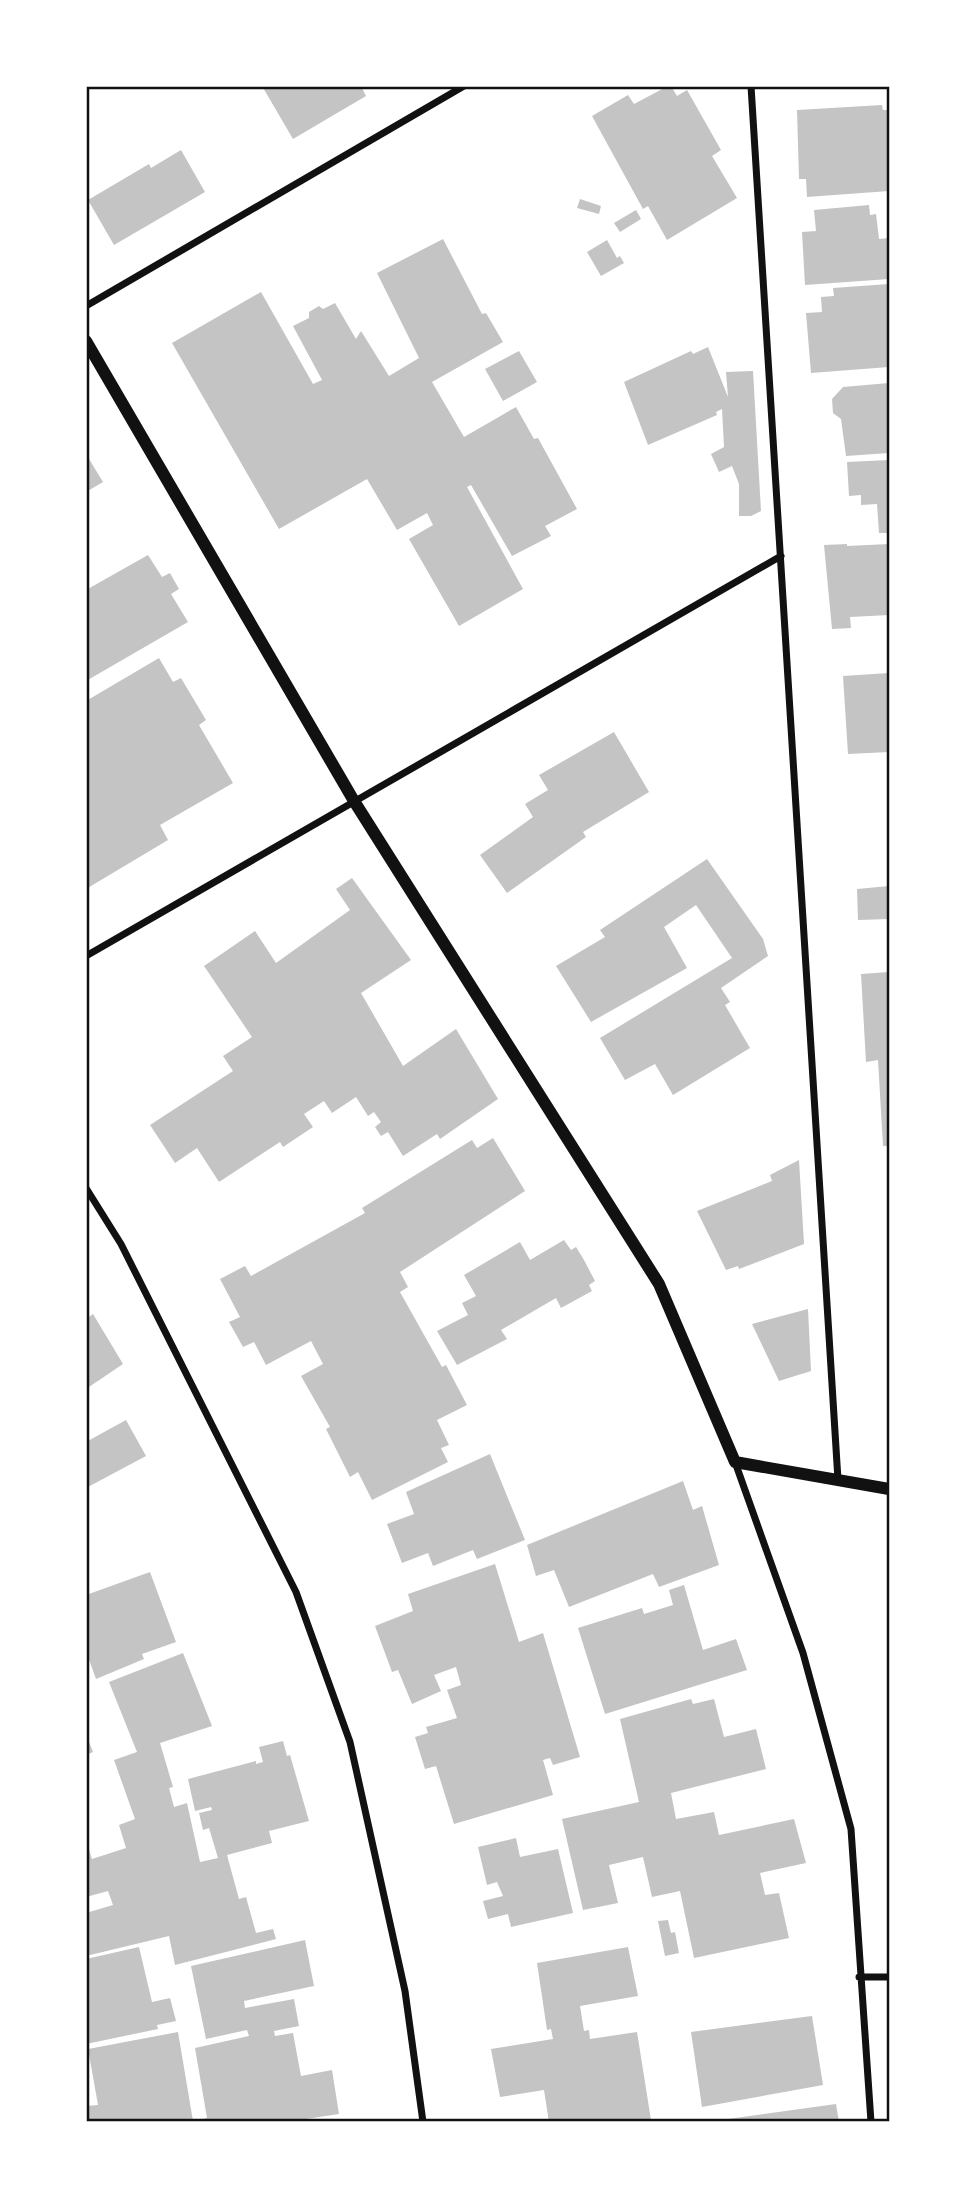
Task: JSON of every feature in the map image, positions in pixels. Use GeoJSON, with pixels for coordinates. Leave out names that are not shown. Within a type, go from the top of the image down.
{"type":"FeatureCollection","features":[{"type":"Feature","properties":{"kind":"street"},"geometry":{"type":"LineString","coordinates":[[86,306],[464,86]]}},
{"type":"Feature","properties":{"kind":"street"},"geometry":{"type":"LineString","coordinates":[[751,86],[838,1480]]}},
{"type":"Feature","properties":{"kind":"street"},"geometry":{"type":"LineString","coordinates":[[86,341],[354,801],[659,1284],[735,1462],[803,1653],[851,1829],[871,2122]]}},
{"type":"Feature","properties":{"kind":"street"},"geometry":{"type":"LineString","coordinates":[[86,956],[781,556]]}},
{"type":"Feature","properties":{"kind":"street"},"geometry":{"type":"LineString","coordinates":[[86,1188],[121,1244],[300,1604],[350,1742],[405,1991],[423,2122]]}},
{"type":"Feature","properties":{"kind":"street"},"geometry":{"type":"LineString","coordinates":[[735,1462],[889,1489]]}},
{"type":"Feature","properties":{"kind":"street"},"geometry":{"type":"LineString","coordinates":[[859,1977],[889,1977]]}},
{"type":"Feature","properties":{"kind":"building"},"geometry":{"type":"Polygon","coordinates":[[[262,86],[361,86],[366,96],[293,139],[262,86]]]}},
{"type":"Feature","properties":{"kind":"building"},"geometry":{"type":"Polygon","coordinates":[[[671,86],[677,96],[687,90],[721,150],[712,156],[737,198],[667,240],[648,206],[643,209],[592,116],[628,95],[634,104],[671,86]]]}},
{"type":"Feature","properties":{"kind":"building"},"geometry":{"type":"Polygon","coordinates":[[[882,105],[883,110],[889,110],[889,191],[807,197],[806,179],[799,179],[797,110],[882,105]]]}},
{"type":"Feature","properties":{"kind":"building"},"geometry":{"type":"Polygon","coordinates":[[[181,150],[205,192],[114,245],[88,200],[149,164],[151,168],[181,150]]]}},
{"type":"Feature","properties":{"kind":"building"},"geometry":{"type":"Polygon","coordinates":[[[580,199],[601,206],[599,214],[577,208],[580,199]]]}},
{"type":"Feature","properties":{"kind":"building"},"geometry":{"type":"Polygon","coordinates":[[[869,205],[870,215],[876,214],[879,239],[889,238],[889,279],[805,285],[802,232],[816,231],[814,210],[869,205]]]}},
{"type":"Feature","properties":{"kind":"building"},"geometry":{"type":"Polygon","coordinates":[[[636,210],[641,219],[620,232],[614,223],[636,210]]]}},
{"type":"Feature","properties":{"kind":"building"},"geometry":{"type":"Polygon","coordinates":[[[443,239],[482,314],[486,313],[503,342],[432,382],[464,437],[516,407],[534,439],[538,438],[577,509],[545,526],[551,536],[512,556],[471,485],[467,487],[523,589],[459,626],[409,539],[433,525],[427,513],[397,530],[367,479],[279,529],[172,343],[261,292],[313,384],[322,380],[293,326],[309,318],[309,312],[319,306],[323,309],[335,303],[356,339],[361,331],[389,376],[419,358],[377,273],[443,239]]]}},
{"type":"Feature","properties":{"kind":"building"},"geometry":{"type":"Polygon","coordinates":[[[607,240],[617,258],[620,256],[624,263],[601,276],[587,252],[607,240]]]}},
{"type":"Feature","properties":{"kind":"building"},"geometry":{"type":"Polygon","coordinates":[[[889,284],[889,367],[811,373],[806,313],[822,312],[821,297],[834,296],[833,288],[889,284]]]}},
{"type":"Feature","properties":{"kind":"building"},"geometry":{"type":"Polygon","coordinates":[[[708,347],[728,397],[726,372],[753,371],[761,511],[751,516],[739,516],[739,484],[732,466],[719,472],[711,454],[724,447],[722,409],[716,412],[717,415],[648,445],[624,382],[691,351],[693,354],[708,347]]]}},
{"type":"Feature","properties":{"kind":"building"},"geometry":{"type":"Polygon","coordinates":[[[519,351],[537,382],[503,401],[485,369],[519,351]]]}},
{"type":"Feature","properties":{"kind":"building"},"geometry":{"type":"Polygon","coordinates":[[[889,383],[889,453],[846,456],[841,419],[833,413],[832,399],[843,387],[889,383]]]}},
{"type":"Feature","properties":{"kind":"building"},"geometry":{"type":"Polygon","coordinates":[[[86,454],[103,482],[86,492],[86,454]]]}},
{"type":"Feature","properties":{"kind":"building"},"geometry":{"type":"Polygon","coordinates":[[[889,460],[889,533],[879,533],[877,504],[861,505],[861,495],[849,496],[847,462],[889,460]]]}},
{"type":"Feature","properties":{"kind":"building"},"geometry":{"type":"Polygon","coordinates":[[[889,544],[889,615],[850,617],[851,628],[832,629],[824,545],[889,544]]]}},
{"type":"Feature","properties":{"kind":"building"},"geometry":{"type":"Polygon","coordinates":[[[148,555],[162,577],[170,573],[179,589],[171,594],[188,622],[86,681],[86,590],[148,555]]]}},
{"type":"Feature","properties":{"kind":"building"},"geometry":{"type":"Polygon","coordinates":[[[159,658],[173,682],[181,678],[206,720],[199,725],[233,783],[160,825],[168,840],[86,889],[86,701],[159,658]]]}},
{"type":"Feature","properties":{"kind":"building"},"geometry":{"type":"Polygon","coordinates":[[[889,673],[889,752],[848,754],[843,676],[889,673]]]}},
{"type":"Feature","properties":{"kind":"building"},"geometry":{"type":"Polygon","coordinates":[[[614,732],[649,792],[583,832],[586,837],[507,893],[480,855],[533,817],[525,804],[548,790],[539,775],[614,732]]]}},
{"type":"Feature","properties":{"kind":"building"},"geometry":{"type":"Polygon","coordinates":[[[707,859],[763,939],[768,956],[721,988],[730,1002],[725,1005],[750,1048],[673,1095],[655,1064],[625,1080],[600,1038],[732,958],[696,905],[664,927],[687,968],[591,1022],[556,966],[605,937],[600,930],[707,859]]]}},
{"type":"Feature","properties":{"kind":"building"},"geometry":{"type":"Polygon","coordinates":[[[352,878],[411,960],[361,993],[403,1066],[456,1029],[498,1099],[440,1139],[437,1134],[403,1156],[388,1132],[381,1136],[375,1127],[381,1122],[374,1112],[368,1116],[356,1097],[332,1113],[324,1101],[304,1114],[313,1127],[283,1147],[280,1142],[219,1182],[197,1148],[175,1163],[150,1125],[233,1071],[223,1056],[252,1037],[204,966],[255,931],[276,963],[350,910],[336,889],[352,878]]]}},
{"type":"Feature","properties":{"kind":"building"},"geometry":{"type":"Polygon","coordinates":[[[889,886],[889,919],[858,920],[857,889],[889,886]]]}},
{"type":"Feature","properties":{"kind":"building"},"geometry":{"type":"Polygon","coordinates":[[[889,972],[889,1146],[883,1146],[878,1060],[866,1062],[861,974],[889,972]]]}},
{"type":"Feature","properties":{"kind":"building"},"geometry":{"type":"Polygon","coordinates":[[[493,1138],[525,1191],[400,1272],[408,1287],[400,1292],[442,1367],[446,1365],[467,1405],[437,1420],[449,1445],[441,1448],[448,1462],[372,1500],[358,1472],[350,1477],[326,1429],[330,1427],[301,1376],[323,1364],[311,1341],[266,1365],[254,1342],[243,1347],[229,1322],[240,1317],[220,1279],[245,1266],[251,1276],[365,1213],[362,1208],[472,1140],[477,1148],[493,1138]]]}},
{"type":"Feature","properties":{"kind":"building"},"geometry":{"type":"Polygon","coordinates":[[[799,1160],[804,1244],[739,1269],[738,1266],[726,1270],[697,1211],[772,1181],[770,1175],[799,1160]]]}},
{"type":"Feature","properties":{"kind":"building"},"geometry":{"type":"Polygon","coordinates":[[[564,1240],[571,1250],[576,1247],[584,1260],[595,1281],[589,1285],[592,1291],[561,1308],[556,1298],[501,1330],[507,1339],[457,1365],[437,1331],[468,1315],[462,1303],[476,1296],[464,1275],[520,1242],[530,1260],[564,1240]]]}},
{"type":"Feature","properties":{"kind":"building"},"geometry":{"type":"Polygon","coordinates":[[[808,1309],[811,1371],[779,1381],[752,1324],[808,1309]]]}},
{"type":"Feature","properties":{"kind":"building"},"geometry":{"type":"Polygon","coordinates":[[[93,1314],[123,1364],[86,1389],[86,1319],[93,1314]]]}},
{"type":"Feature","properties":{"kind":"building"},"geometry":{"type":"Polygon","coordinates":[[[126,1420],[146,1456],[86,1488],[86,1442],[126,1420]]]}},
{"type":"Feature","properties":{"kind":"building"},"geometry":{"type":"Polygon","coordinates":[[[490,1454],[525,1540],[477,1559],[473,1550],[433,1566],[428,1553],[402,1563],[387,1524],[414,1514],[406,1492],[490,1454]]]}},
{"type":"Feature","properties":{"kind":"building"},"geometry":{"type":"Polygon","coordinates":[[[683,1481],[693,1510],[702,1506],[719,1565],[659,1587],[653,1574],[569,1607],[554,1570],[536,1576],[527,1545],[683,1481]]]}},
{"type":"Feature","properties":{"kind":"building"},"geometry":{"type":"Polygon","coordinates":[[[495,1564],[519,1642],[543,1633],[580,1757],[553,1765],[550,1758],[543,1760],[553,1795],[454,1824],[436,1766],[425,1769],[415,1737],[428,1733],[426,1727],[457,1718],[447,1690],[461,1685],[456,1667],[434,1675],[441,1691],[412,1704],[398,1670],[392,1672],[375,1626],[413,1611],[408,1594],[495,1564]]]}},
{"type":"Feature","properties":{"kind":"building"},"geometry":{"type":"Polygon","coordinates":[[[150,1572],[176,1642],[142,1654],[144,1659],[96,1679],[86,1651],[86,1595],[150,1572]]]}},
{"type":"Feature","properties":{"kind":"building"},"geometry":{"type":"Polygon","coordinates":[[[684,1585],[703,1650],[736,1639],[747,1670],[605,1714],[578,1628],[642,1608],[644,1614],[673,1605],[669,1590],[684,1585]]]}},
{"type":"Feature","properties":{"kind":"building"},"geometry":{"type":"Polygon","coordinates":[[[183,1653],[212,1726],[160,1743],[173,1787],[169,1788],[174,1807],[187,1803],[200,1862],[218,1858],[209,1828],[203,1830],[199,1813],[212,1810],[211,1807],[195,1811],[188,1779],[256,1761],[256,1764],[263,1762],[259,1747],[283,1741],[287,1756],[290,1755],[309,1821],[269,1831],[272,1843],[227,1855],[239,1899],[246,1897],[256,1933],[273,1929],[276,1939],[175,1965],[169,1936],[86,1956],[86,1913],[113,1905],[108,1891],[86,1897],[86,1841],[92,1859],[126,1848],[119,1825],[135,1819],[114,1760],[137,1752],[109,1682],[183,1653]]]}},
{"type":"Feature","properties":{"kind":"building"},"geometry":{"type":"Polygon","coordinates":[[[691,1699],[693,1704],[714,1699],[724,1737],[756,1729],[766,1769],[671,1793],[676,1819],[714,1812],[719,1835],[794,1819],[806,1863],[760,1873],[765,1895],[779,1893],[789,1938],[694,1958],[680,1891],[652,1897],[643,1857],[609,1865],[618,1903],[583,1910],[562,1819],[639,1802],[620,1719],[691,1699]]]}},
{"type":"Feature","properties":{"kind":"building"},"geometry":{"type":"Polygon","coordinates":[[[86,1734],[93,1752],[86,1755],[86,1734]]]}},
{"type":"Feature","properties":{"kind":"building"},"geometry":{"type":"Polygon","coordinates":[[[516,1838],[520,1857],[558,1849],[573,1913],[511,1927],[508,1914],[488,1919],[483,1901],[503,1896],[497,1882],[487,1885],[478,1847],[516,1838]]]}},
{"type":"Feature","properties":{"kind":"building"},"geometry":{"type":"Polygon","coordinates":[[[668,1920],[671,1933],[675,1932],[679,1953],[665,1956],[658,1921],[668,1920]]]}},
{"type":"Feature","properties":{"kind":"building"},"geometry":{"type":"Polygon","coordinates":[[[305,1940],[314,1986],[244,2001],[245,2008],[294,1999],[299,2026],[274,2031],[275,2036],[293,2033],[301,2076],[332,2070],[339,2114],[306,2119],[307,2122],[86,2122],[86,2106],[98,2105],[88,2049],[178,2032],[193,2121],[207,2118],[195,2048],[249,2036],[247,2030],[206,2039],[191,1966],[305,1940]]]}},
{"type":"Feature","properties":{"kind":"building"},"geometry":{"type":"Polygon","coordinates":[[[139,1947],[152,2002],[170,1998],[176,2021],[157,2025],[158,2029],[86,2044],[86,1959],[139,1947]]]}},
{"type":"Feature","properties":{"kind":"building"},"geometry":{"type":"Polygon","coordinates":[[[628,1947],[638,1996],[580,2006],[584,2031],[589,2030],[590,2039],[637,2032],[651,2120],[549,2122],[544,2090],[500,2097],[491,2049],[553,2039],[551,2029],[547,2030],[537,1963],[628,1947]]]}},
{"type":"Feature","properties":{"kind":"building"},"geometry":{"type":"Polygon","coordinates":[[[812,2016],[823,2085],[702,2107],[691,2032],[812,2016]]]}},
{"type":"Feature","properties":{"kind":"building"},"geometry":{"type":"Polygon","coordinates":[[[836,2104],[839,2122],[714,2122],[714,2121],[836,2104]]]}}]}
